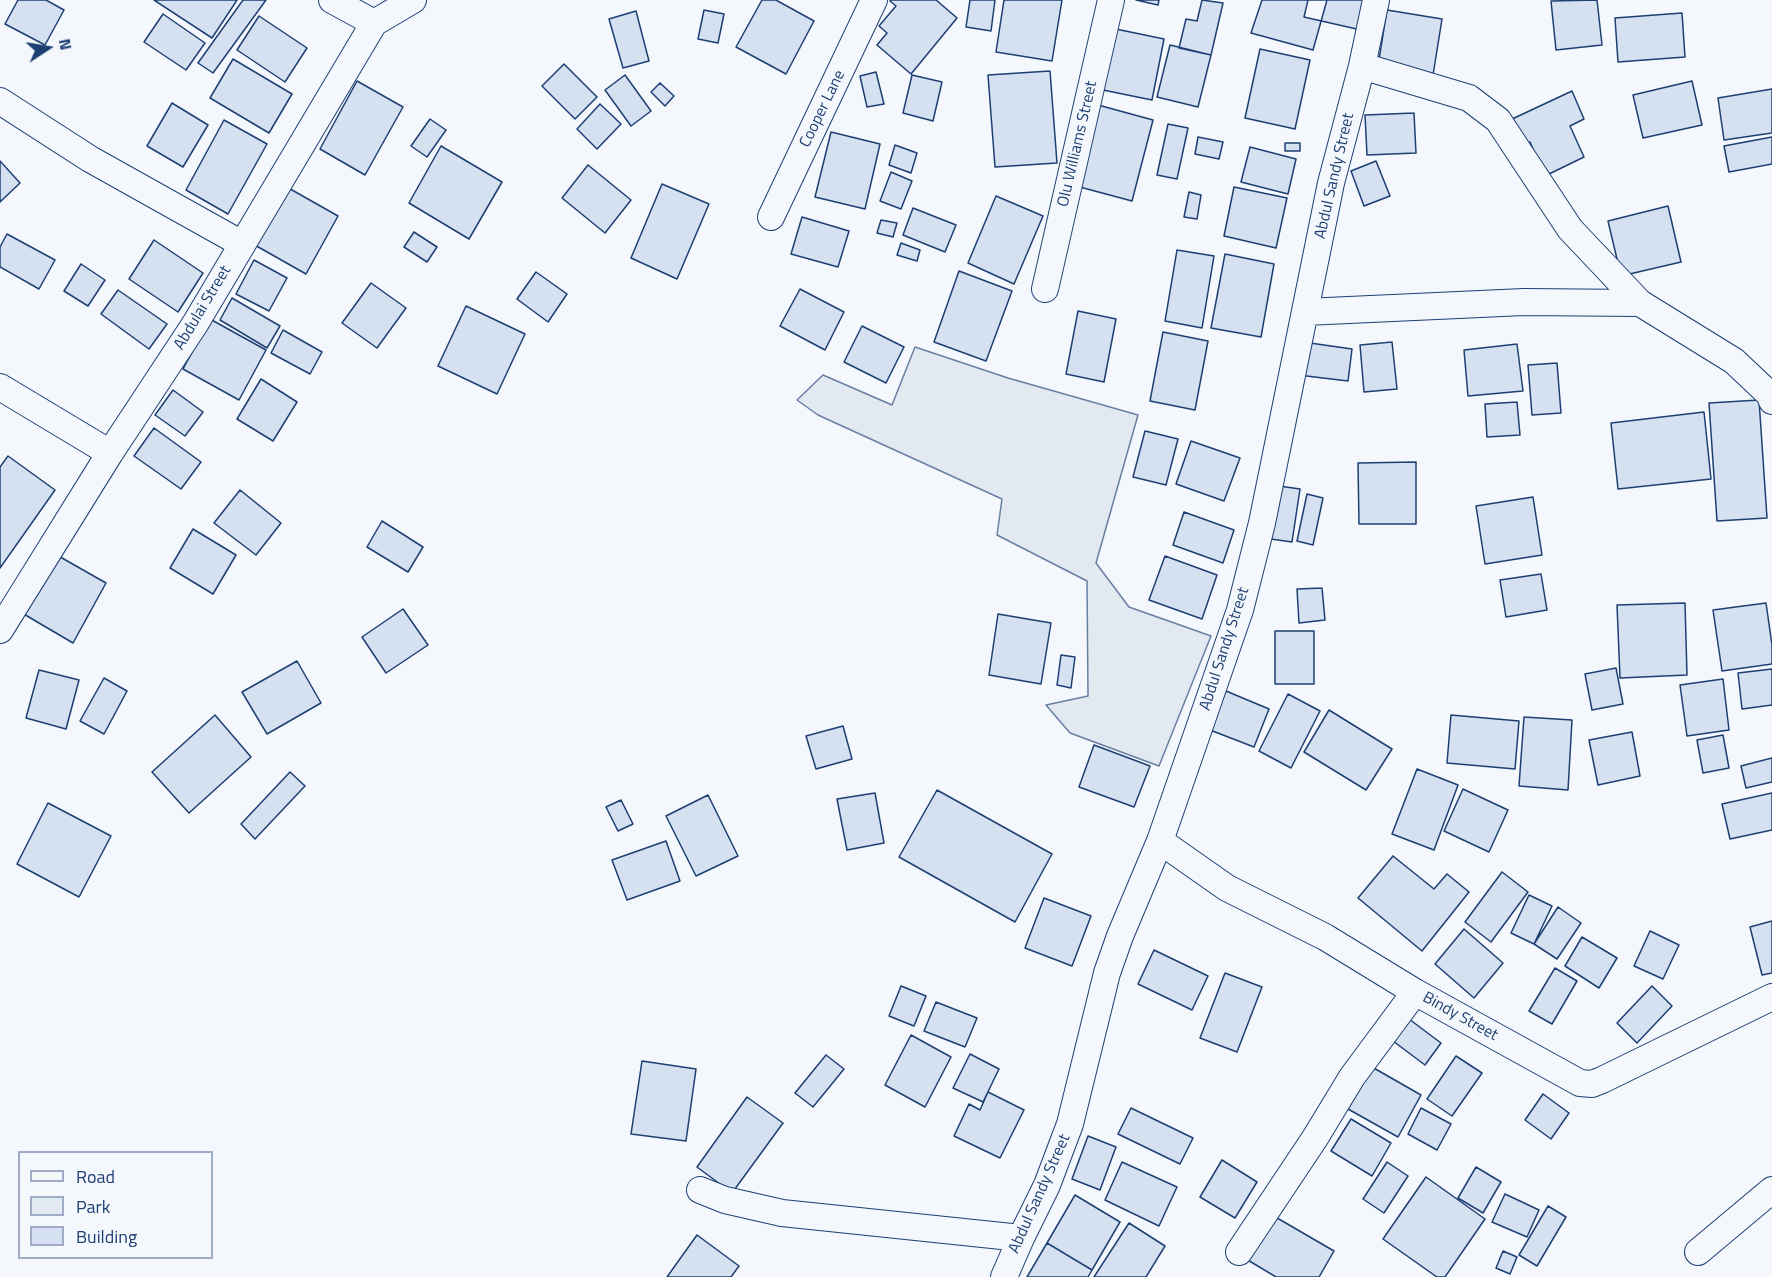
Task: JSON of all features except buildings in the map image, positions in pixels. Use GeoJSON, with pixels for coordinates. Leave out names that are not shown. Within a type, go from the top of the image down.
{"type":"FeatureCollection","features":[{"type":"Feature","properties":{"kind":"street"},"geometry":{"type":"LineString","coordinates":[[332,0],[374,23],[413,0]]}},
{"type":"Feature","properties":{"kind":"street","name":"Cooper Lane"},"geometry":{"type":"LineString","coordinates":[[771,217],[874,0]]}},
{"type":"Feature","properties":{"kind":"street","name":"Olu Williams Street"},"geometry":{"type":"LineString","coordinates":[[1045,289],[1111,0]]}},
{"type":"Feature","properties":{"kind":"street","name":"Abdul Sandy Street"},"geometry":{"type":"LineString","coordinates":[[1004,1277],[1047,1185],[1071,1124],[1107,973],[1120,936],[1160,842],[1240,610],[1262,523],[1331,183],[1362,66],[1376,0]]}},
{"type":"Feature","properties":{"kind":"street","name":"Abdulai Street"},"geometry":{"type":"LineString","coordinates":[[0,630],[110,453],[195,324],[374,23]]}},
{"type":"Feature","properties":{"kind":"street"},"geometry":{"type":"LineString","coordinates":[[1362,66],[1469,99],[1498,120],[1570,229],[1640,303],[1734,361],[1769,394],[1772,401]]}},
{"type":"Feature","properties":{"kind":"street"},"geometry":{"type":"LineString","coordinates":[[0,101],[90,159],[242,244]]}},
{"type":"Feature","properties":{"kind":"street"},"geometry":{"type":"LineString","coordinates":[[1305,312],[1524,302],[1640,303]]}},
{"type":"Feature","properties":{"kind":"street"},"geometry":{"type":"LineString","coordinates":[[0,387],[110,453]]}},
{"type":"Feature","properties":{"kind":"street","name":"Bindy Street"},"geometry":{"type":"LineString","coordinates":[[1160,842],[1227,888],[1325,937],[1415,992],[1580,1083],[1592,1084],[1772,997]]}},
{"type":"Feature","properties":{"kind":"street"},"geometry":{"type":"LineString","coordinates":[[1239,1251],[1315,1138],[1352,1077],[1415,992]]}},
{"type":"Feature","properties":{"kind":"street"},"geometry":{"type":"LineString","coordinates":[[700,1190],[725,1200],[782,1213],[1021,1238]]}},
{"type":"Feature","properties":{"kind":"street"},"geometry":{"type":"LineString","coordinates":[[1698,1252],[1772,1190]]}},
{"type":"Feature","properties":{"kind":"green space"},"geometry":{"type":"Polygon","coordinates":[[[915,347],[1008,378],[1138,415],[1096,563],[1129,607],[1211,636],[1159,766],[1070,733],[1046,705],[1088,696],[1087,581],[997,535],[1002,499],[818,415],[797,400],[823,375],[892,405],[915,347]]]}}]}
